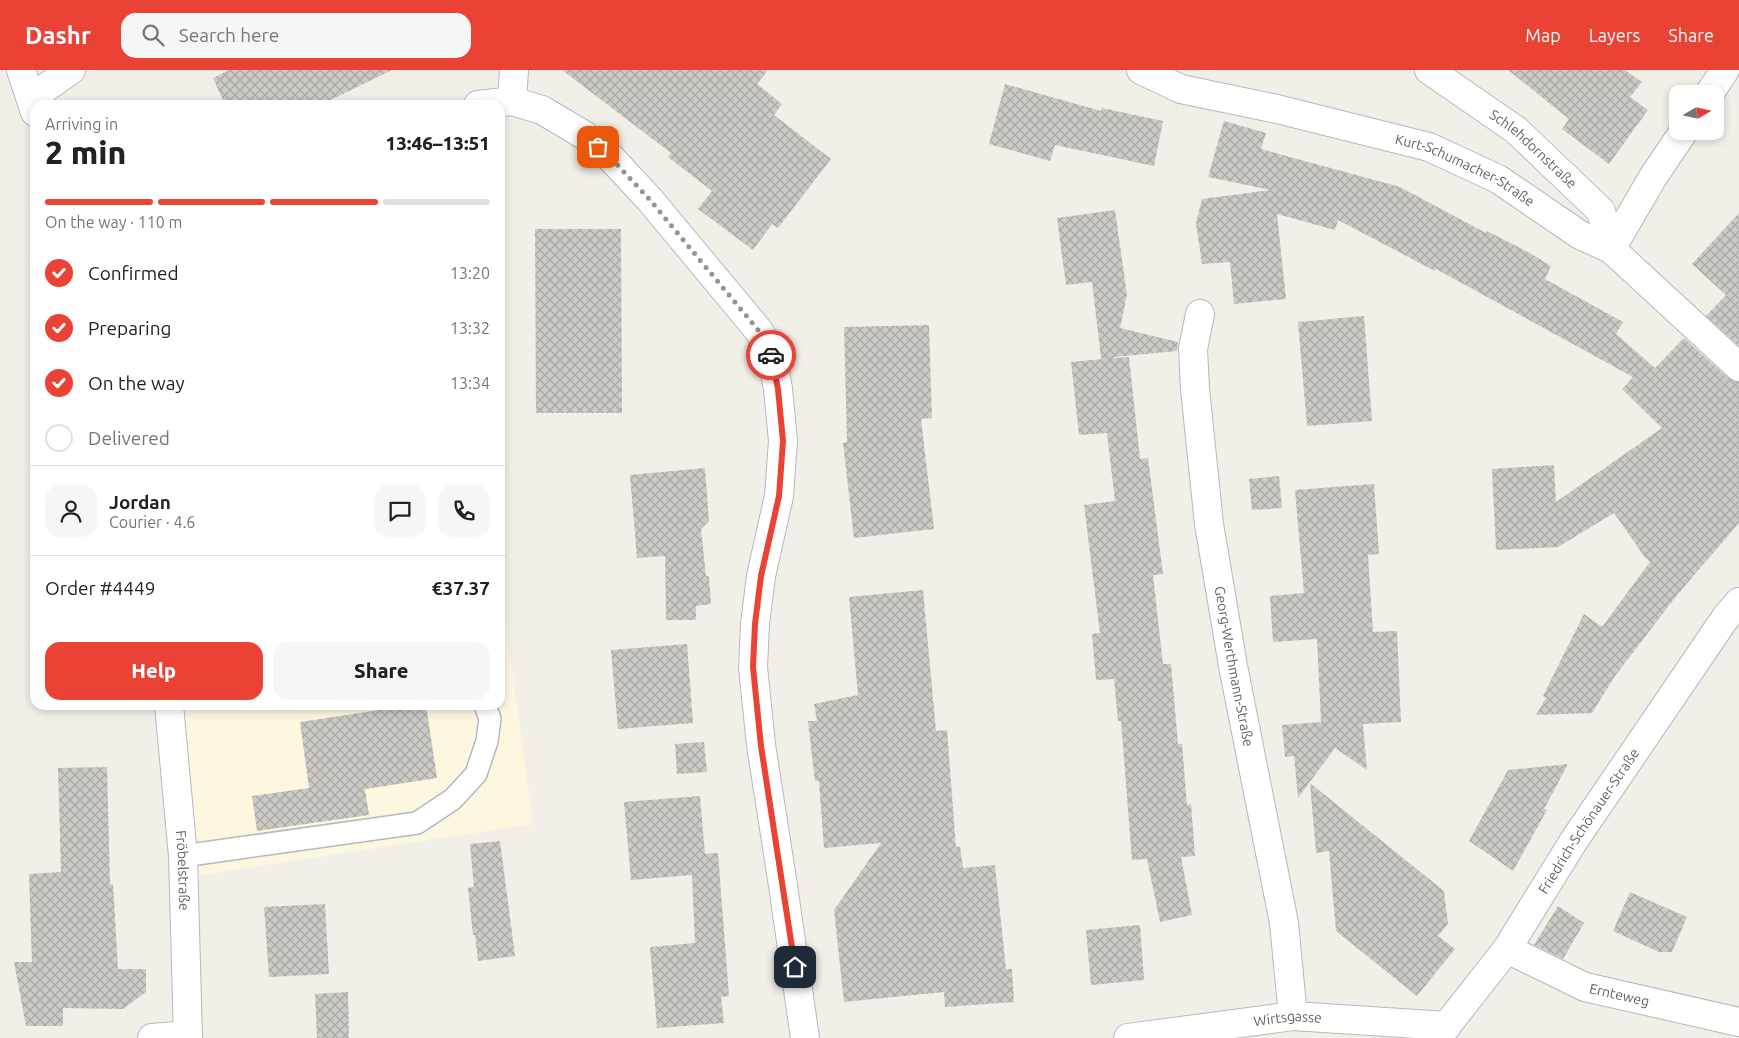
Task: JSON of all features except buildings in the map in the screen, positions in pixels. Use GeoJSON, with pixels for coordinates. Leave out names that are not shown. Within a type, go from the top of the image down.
{"type":"FeatureCollection","features":[{"type":"Feature","properties":{"kind":"street"},"geometry":{"type":"LineString","coordinates":[[21,70],[31,100]]}},
{"type":"Feature","properties":{"kind":"street"},"geometry":{"type":"LineString","coordinates":[[38,100],[71,70]]}},
{"type":"Feature","properties":{"kind":"street"},"geometry":{"type":"LineString","coordinates":[[512,101],[514,70]]}},
{"type":"Feature","properties":{"kind":"street","name":"Kurt-Schumacher-Straße"},"geometry":{"type":"LineString","coordinates":[[1141,70],[1181,89],[1277,109],[1429,147],[1498,178],[1580,235],[1611,249],[1739,368]]}},
{"type":"Feature","properties":{"kind":"street","name":"Schlehdornstraße"},"geometry":{"type":"LineString","coordinates":[[1429,70],[1516,130],[1601,211],[1611,249]]}},
{"type":"Feature","properties":{"kind":"street"},"geometry":{"type":"LineString","coordinates":[[1715,85],[1724,70]]}},
{"type":"Feature","properties":{"kind":"street"},"geometry":{"type":"LineString","coordinates":[[505,102],[512,101],[542,110],[584,134],[612,159],[650,200],[759,331],[772,356],[778,389],[783,441],[779,496],[761,576],[757,605],[753,667],[761,746],[805,1038]]}},
{"type":"Feature","properties":{"kind":"street"},"geometry":{"type":"LineString","coordinates":[[1611,249],[1653,177],[1678,140]]}},
{"type":"Feature","properties":{"kind":"street","name":"Georg-Werthmann-Straße"},"geometry":{"type":"LineString","coordinates":[[1200,314],[1193,349],[1194,373],[1209,524],[1233,666],[1284,923],[1293,1016]]}},
{"type":"Feature","properties":{"kind":"street","name":"Friedrich-Schönauer-Straße"},"geometry":{"type":"LineString","coordinates":[[1442,1032],[1507,949],[1573,842],[1726,617],[1739,602]]}},
{"type":"Feature","properties":{"kind":"street","name":"Fröbelstraße"},"geometry":{"type":"LineString","coordinates":[[169,710],[182,856],[188,1036]]}},
{"type":"Feature","properties":{"kind":"street","name":"Ernteweg"},"geometry":{"type":"LineString","coordinates":[[1507,949],[1585,987],[1739,1022]]}},
{"type":"Feature","properties":{"kind":"street","name":"Wirtsgasse"},"geometry":{"type":"LineString","coordinates":[[1128,1038],[1293,1016],[1442,1032]]}},
{"type":"Feature","properties":{"kind":"street"},"geometry":{"type":"LineString","coordinates":[[152,1038],[188,1036]]}},
{"type":"Feature","properties":{"kind":"lane"},"geometry":{"type":"LineString","coordinates":[[182,856],[417,823],[453,799],[476,774],[487,741],[490,719],[487,710]]}},
{"type":"Feature","properties":{"kind":"shaded area"},"geometry":{"type":"Polygon","coordinates":[[[505,617],[533,824],[194,876],[175,710],[505,710],[505,617]]]}},
{"type":"Feature","properties":{"kind":"way so far"},"geometry":{"type":"LineString","coordinates":[[598,147],[612,159],[650,200],[759,331],[771,355]]}},
{"type":"Feature","properties":{"kind":"route"},"geometry":{"type":"LineString","coordinates":[[771,355],[778,389],[783,441],[779,496],[761,576],[755,624],[753,667],[761,746],[795,967]]}}]}
